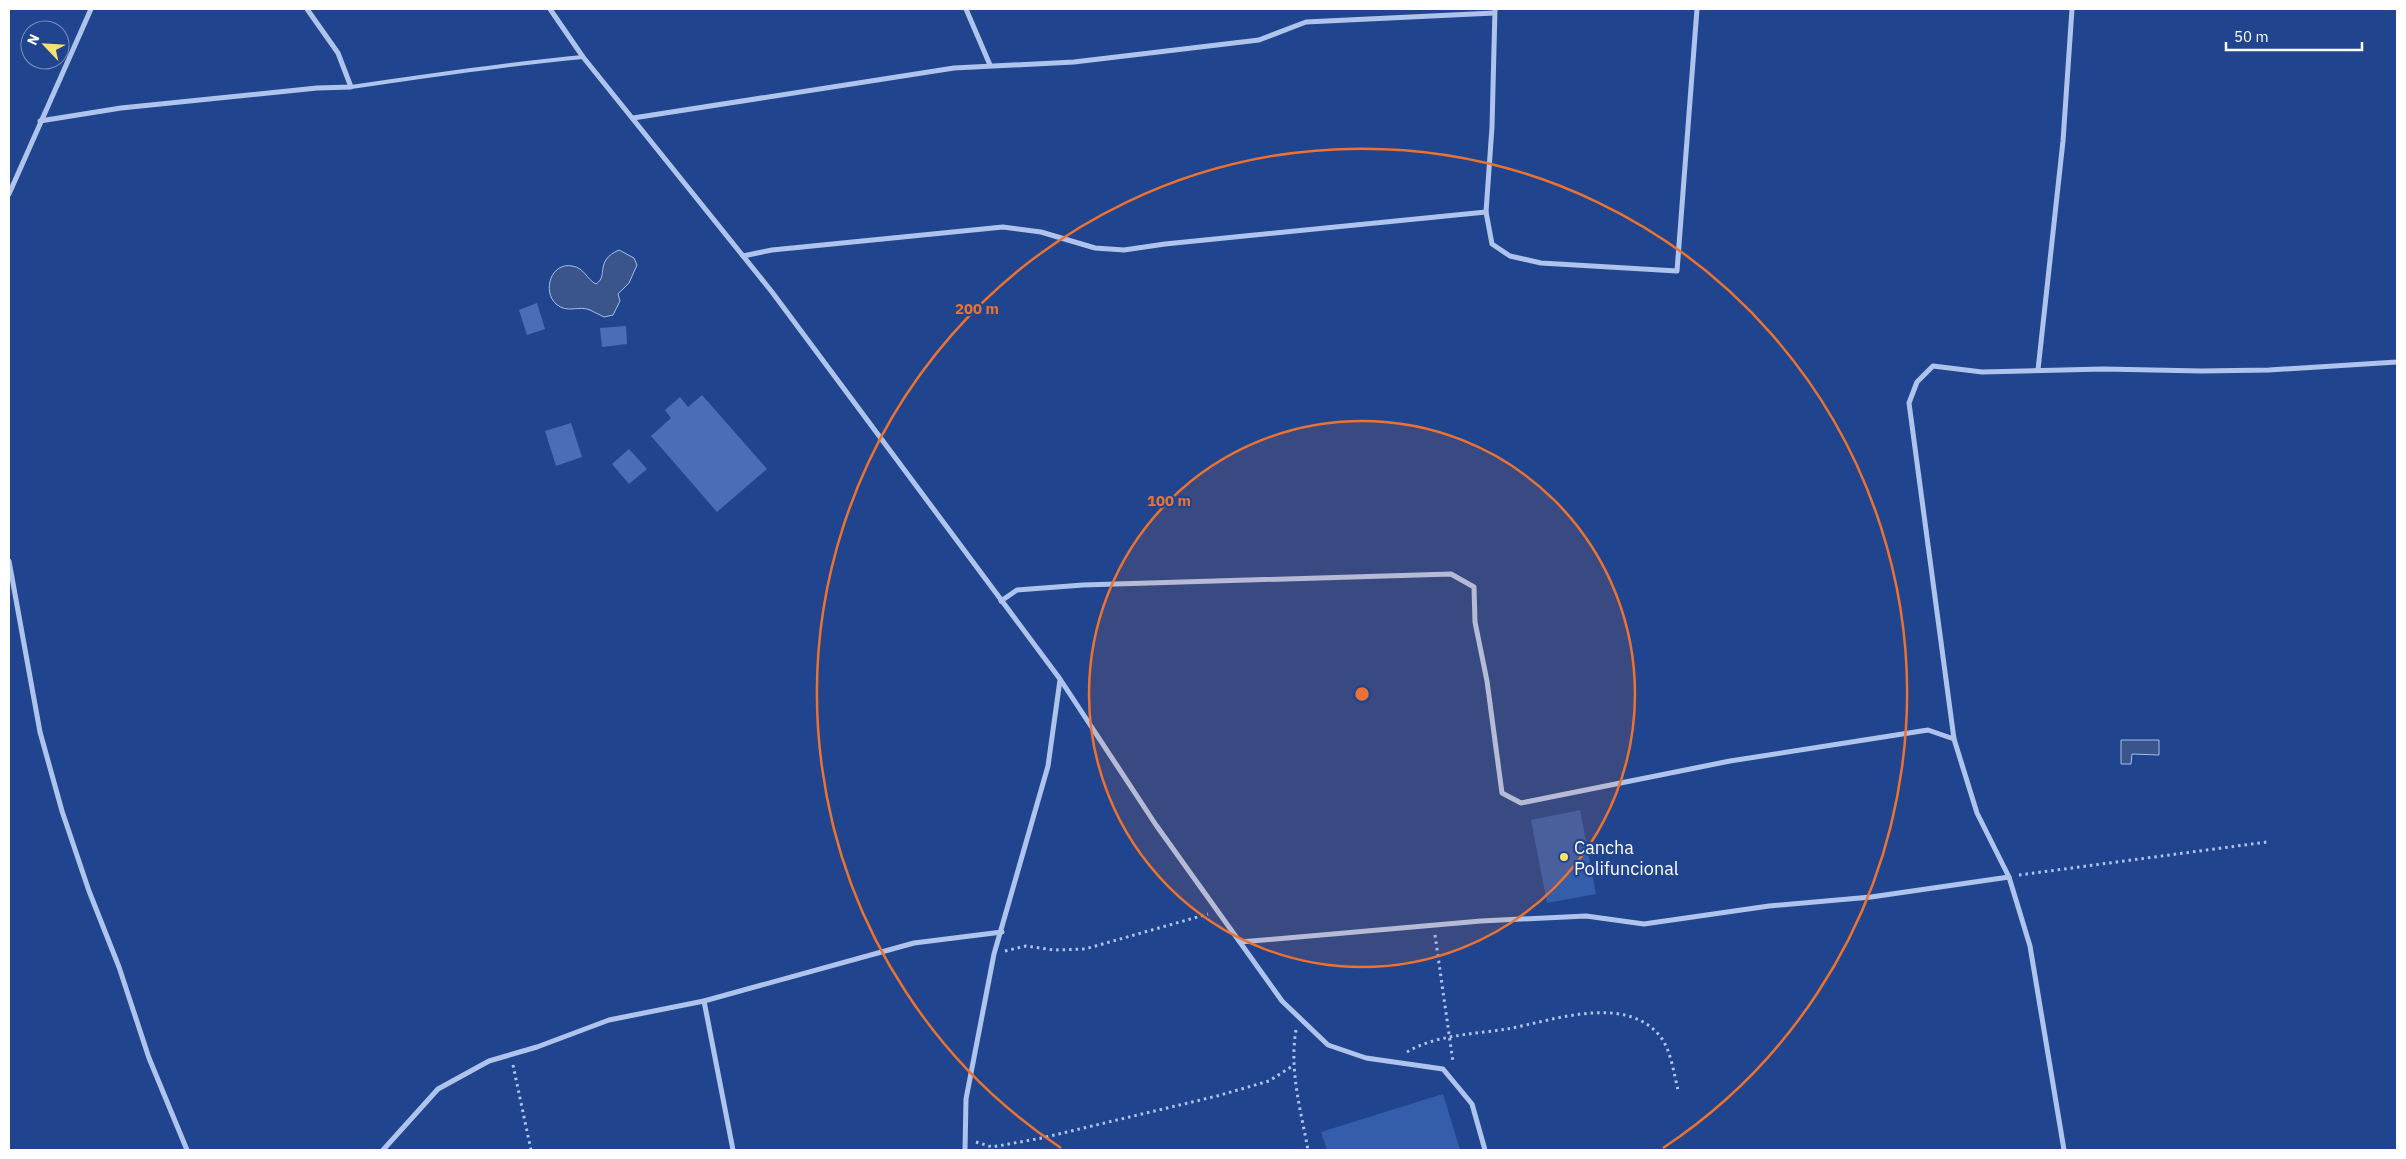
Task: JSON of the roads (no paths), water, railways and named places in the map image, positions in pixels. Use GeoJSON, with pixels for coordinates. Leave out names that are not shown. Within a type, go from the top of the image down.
{"type":"FeatureCollection","features":[{"type":"Feature","properties":{"kind":"street"},"geometry":{"type":"LineString","coordinates":[[9,193],[91,9]]}},
{"type":"Feature","properties":{"kind":"street"},"geometry":{"type":"LineString","coordinates":[[40,121],[121,108],[317,88],[351,87],[338,53],[307,9]]}},
{"type":"Feature","properties":{"kind":"street"},"geometry":{"type":"LineString","coordinates":[[550,9],[583,56],[743,256],[1060,679],[1156,825],[1282,1001],[1328,1045],[1366,1058],[1442,1069],[1472,1104],[1485,1150]]}},
{"type":"Feature","properties":{"kind":"street"},"geometry":{"type":"LineString","coordinates":[[966,9],[990,65]]}},
{"type":"Feature","properties":{"kind":"street"},"geometry":{"type":"LineString","coordinates":[[632,118],[885,77],[990,65],[1074,62],[1259,40],[1306,22],[1494,11],[1492,127],[1486,212],[1492,244],[1510,256],[1542,263],[1677,271],[1697,9]]}},
{"type":"Feature","properties":{"kind":"street"},"geometry":{"type":"LineString","coordinates":[[2038,370],[2062,151],[2072,9]]}},
{"type":"Feature","properties":{"kind":"street"},"geometry":{"type":"LineString","coordinates":[[743,256],[772,250],[1003,227],[1040,232],[1095,248],[1124,250],[1165,244],[1486,212]]}},
{"type":"Feature","properties":{"kind":"street"},"geometry":{"type":"LineString","coordinates":[[2064,1150],[2030,946],[2009,877],[1977,813],[1954,739],[1909,404],[1917,382],[1933,366],[1982,372],[2038,370],[2269,370],[2397,362]]}},
{"type":"Feature","properties":{"kind":"street"},"geometry":{"type":"LineString","coordinates":[[9,561],[40,732],[62,811],[89,891],[119,967],[149,1058],[187,1150]]}},
{"type":"Feature","properties":{"kind":"street"},"geometry":{"type":"LineString","coordinates":[[1002,601],[1017,590],[1083,585],[1451,574],[1474,587],[1475,622],[1487,681],[1502,793],[1521,803],[1730,761],[1928,730],[1954,739]]}},
{"type":"Feature","properties":{"kind":"street"},"geometry":{"type":"LineString","coordinates":[[965,1150],[966,1099],[994,954],[1002,932],[1048,766],[1060,679]]}},
{"type":"Feature","properties":{"kind":"street"},"geometry":{"type":"LineString","coordinates":[[1240,942],[1586,916],[1644,924],[1770,906],[1871,897],[2009,877]]}},
{"type":"Feature","properties":{"kind":"street"},"geometry":{"type":"LineString","coordinates":[[383,1150],[438,1089],[489,1061],[609,1020],[704,1001],[914,943],[1002,932]]}},
{"type":"Feature","properties":{"kind":"street"},"geometry":{"type":"LineString","coordinates":[[704,1001],[733,1150]]}},
{"type":"Feature","properties":{"kind":"lane"},"geometry":{"type":"LineString","coordinates":[[351,87],[468,72],[501,64],[583,56]]}},
{"type":"Feature","properties":{"kind":"place","name":"Cancha Polifuncional"},"geometry":{"type":"Point","coordinates":[1564,857]}}]}
